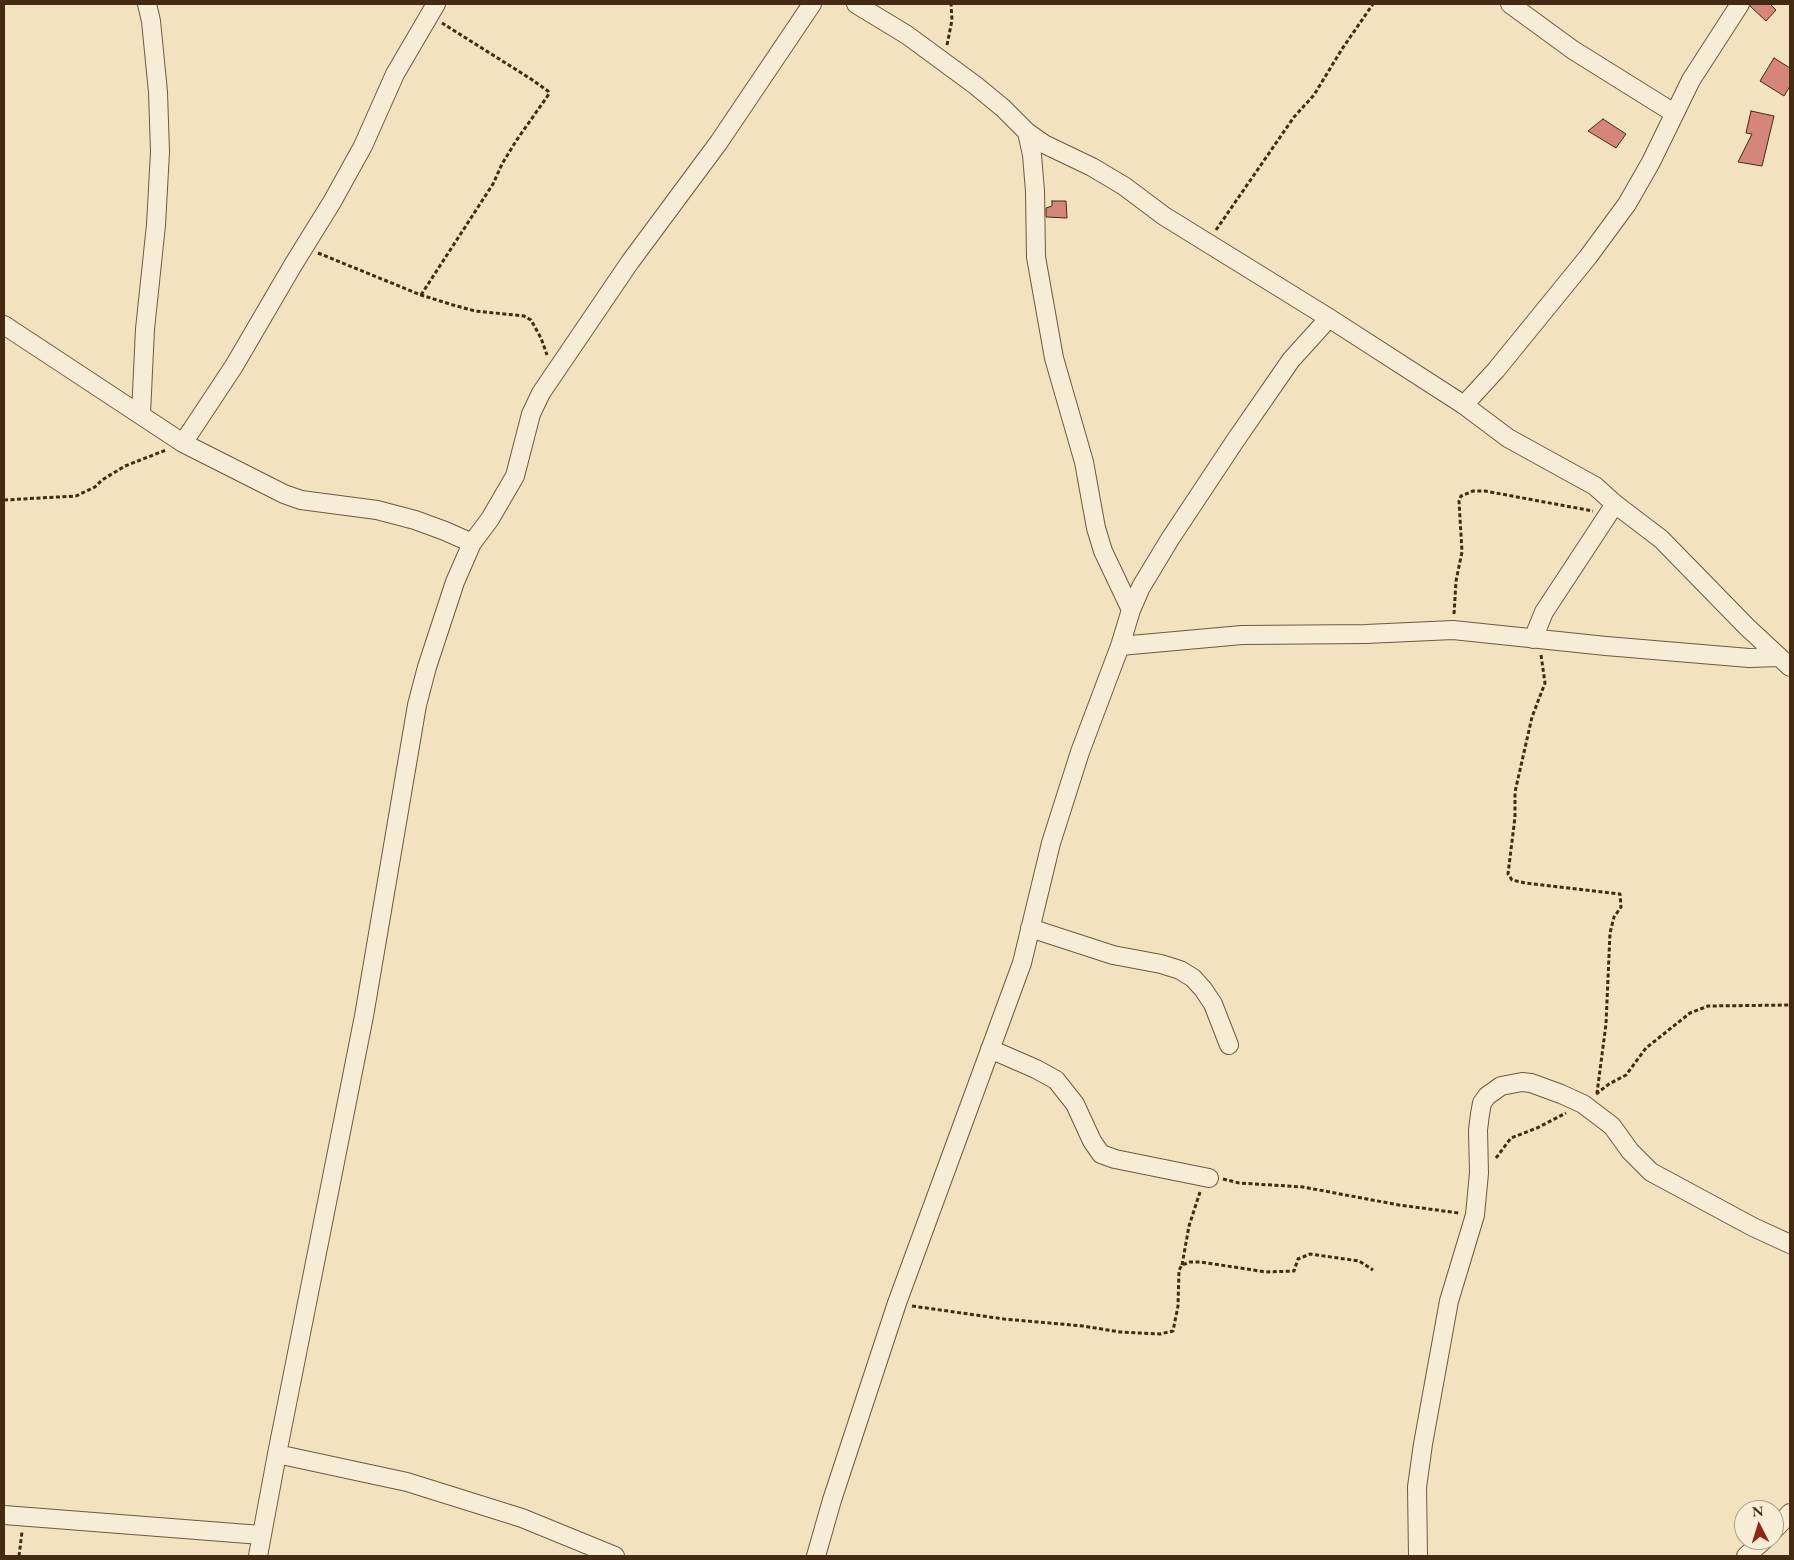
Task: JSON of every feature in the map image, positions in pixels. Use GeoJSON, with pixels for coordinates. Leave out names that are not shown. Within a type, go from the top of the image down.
{"type":"FeatureCollection","features":[{"type":"Feature","properties":{"kind":"street"},"geometry":{"type":"LineString","coordinates":[[141,414],[145,329],[156,225],[160,152],[158,92],[151,21],[147,4]]}},
{"type":"Feature","properties":{"kind":"street"},"geometry":{"type":"LineString","coordinates":[[258,1556],[364,1016],[417,705],[426,667],[455,582],[472,543],[490,520],[514,476],[531,414],[540,393],[630,262],[719,142],[812,4]]}},
{"type":"Feature","properties":{"kind":"street"},"geometry":{"type":"LineString","coordinates":[[856,4],[907,35],[976,85],[1004,108],[1027,132],[1044,144],[1092,166],[1124,186],[1164,216],[1329,318],[1464,405],[1508,438],[1594,486],[1612,509],[1661,539],[1747,627],[1785,662]]}},
{"type":"Feature","properties":{"kind":"street"},"geometry":{"type":"LineString","coordinates":[[1510,4],[1573,50],[1674,113]]}},
{"type":"Feature","properties":{"kind":"street"},"geometry":{"type":"LineString","coordinates":[[1464,405],[1496,370],[1594,250],[1627,204],[1651,162],[1691,80],[1740,4]]}},
{"type":"Feature","properties":{"kind":"street"},"geometry":{"type":"LineString","coordinates":[[183,443],[234,366],[332,202],[358,154],[396,74],[433,9]]}},
{"type":"Feature","properties":{"kind":"street"},"geometry":{"type":"LineString","coordinates":[[1027,132],[1032,155],[1035,191],[1036,257],[1054,358],[1084,462],[1096,528],[1103,552],[1132,610]]}},
{"type":"Feature","properties":{"kind":"street"},"geometry":{"type":"LineString","coordinates":[[816,1556],[896,1303],[1022,963],[1039,886],[1054,834],[1080,752],[1141,587],[1220,463],[1291,360],[1329,318]]}},
{"type":"Feature","properties":{"kind":"street"},"geometry":{"type":"LineString","coordinates":[[4,325],[183,443],[284,494],[301,500],[376,510],[415,520],[472,543]]}},
{"type":"Feature","properties":{"kind":"street"},"geometry":{"type":"LineString","coordinates":[[1533,638],[1544,612],[1612,509]]}},
{"type":"Feature","properties":{"kind":"street"},"geometry":{"type":"LineString","coordinates":[[1120,646],[1242,635],[1366,634],[1453,630],[1785,662]]}},
{"type":"Feature","properties":{"kind":"street"},"geometry":{"type":"LineString","coordinates":[[1030,928],[1113,955],[1161,964],[1180,970],[1193,978],[1203,990],[1212,1004],[1229,1045]]}},
{"type":"Feature","properties":{"kind":"street"},"geometry":{"type":"LineString","coordinates":[[990,1049],[1056,1080],[1075,1104],[1101,1154],[1115,1159],[1208,1178]]}},
{"type":"Feature","properties":{"kind":"street"},"geometry":{"type":"LineString","coordinates":[[1418,1556],[1417,1487],[1423,1444],[1449,1301],[1475,1215],[1479,1173],[1478,1130],[1482,1103],[1487,1096],[1501,1086],[1522,1082],[1531,1083],[1583,1104],[1612,1126],[1630,1151],[1651,1172],[1790,1244]]}},
{"type":"Feature","properties":{"kind":"street"},"geometry":{"type":"LineString","coordinates":[[277,1454],[407,1482],[522,1518],[615,1556]]}},
{"type":"Feature","properties":{"kind":"street"},"geometry":{"type":"LineString","coordinates":[[4,1515],[262,1535]]}},
{"type":"Feature","properties":{"kind":"path"},"geometry":{"type":"LineString","coordinates":[[947,64],[947,45],[952,20],[951,4]]}},
{"type":"Feature","properties":{"kind":"path"},"geometry":{"type":"LineString","coordinates":[[1207,243],[1294,117],[1314,95],[1342,49],[1373,4]]}},
{"type":"Feature","properties":{"kind":"path"},"geometry":{"type":"LineString","coordinates":[[420,295],[493,184],[516,141],[549,94],[548,91],[433,9]]}},
{"type":"Feature","properties":{"kind":"path"},"geometry":{"type":"LineString","coordinates":[[303,248],[420,295],[476,311],[518,314],[528,318],[541,338],[552,375]]}},
{"type":"Feature","properties":{"kind":"path"},"geometry":{"type":"LineString","coordinates":[[4,500],[76,496],[95,487],[125,466],[183,443]]}},
{"type":"Feature","properties":{"kind":"path"},"geometry":{"type":"LineString","coordinates":[[1453,630],[1456,582],[1462,552],[1459,502],[1461,496],[1473,491],[1485,492],[1612,509]]}},
{"type":"Feature","properties":{"kind":"path"},"geometry":{"type":"LineString","coordinates":[[1533,638],[1541,653],[1545,683],[1532,717],[1515,792],[1515,817],[1508,874],[1512,880],[1525,883],[1620,894],[1621,907],[1614,918],[1610,933],[1606,1024],[1597,1093]]}},
{"type":"Feature","properties":{"kind":"path"},"geometry":{"type":"LineString","coordinates":[[1479,1173],[1485,1170],[1511,1138],[1550,1122],[1583,1104],[1609,1084],[1626,1075],[1646,1048],[1690,1013],[1708,1006],[1790,1005]]}},
{"type":"Feature","properties":{"kind":"path"},"geometry":{"type":"LineString","coordinates":[[896,1303],[1004,1319],[1083,1326],[1120,1332],[1160,1334],[1173,1331],[1178,1306],[1179,1270],[1182,1265],[1189,1226],[1199,1194],[1208,1178],[1226,1179],[1239,1183],[1303,1187],[1399,1205],[1475,1215]]}},
{"type":"Feature","properties":{"kind":"path"},"geometry":{"type":"LineString","coordinates":[[1182,1265],[1190,1262],[1201,1262],[1266,1272],[1294,1271],[1298,1259],[1310,1254],[1359,1261],[1374,1270]]}},
{"type":"Feature","properties":{"kind":"path"},"geometry":{"type":"LineString","coordinates":[[19,1556],[24,1516]]}},
{"type":"Feature","properties":{"kind":"building"},"geometry":{"type":"Polygon","coordinates":[[[1751,4],[1770,4],[1776,10],[1766,21],[1750,6],[1751,4]]]}},
{"type":"Feature","properties":{"kind":"building"},"geometry":{"type":"Polygon","coordinates":[[[1774,58],[1790,68],[1790,86],[1784,96],[1760,81],[1774,58]]]}},
{"type":"Feature","properties":{"kind":"building"},"geometry":{"type":"Polygon","coordinates":[[[1751,111],[1774,116],[1762,166],[1738,162],[1752,134],[1746,133],[1751,111]]]}},
{"type":"Feature","properties":{"kind":"building"},"geometry":{"type":"Polygon","coordinates":[[[1603,119],[1626,134],[1616,148],[1588,131],[1603,119]]]}},
{"type":"Feature","properties":{"kind":"building"},"geometry":{"type":"Polygon","coordinates":[[[1052,201],[1066,201],[1067,218],[1046,217],[1046,208],[1052,206],[1052,201]]]}}]}
